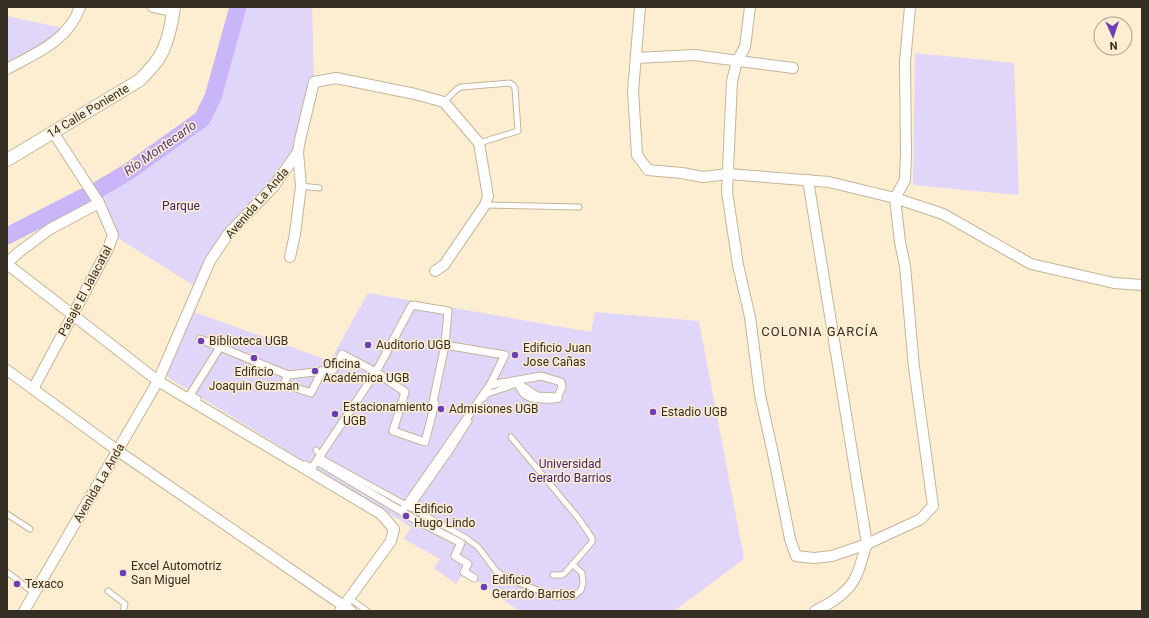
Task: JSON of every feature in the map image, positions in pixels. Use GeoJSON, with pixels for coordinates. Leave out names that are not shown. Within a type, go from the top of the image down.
{"type":"FeatureCollection","features":[{"type":"Feature","properties":{"kind":"street"},"geometry":{"type":"LineString","coordinates":[[7,69],[58,39],[68,29],[76,17],[80,7]]}},
{"type":"Feature","properties":{"kind":"street"},"geometry":{"type":"LineString","coordinates":[[152,7],[174,9]]}},
{"type":"Feature","properties":{"kind":"street"},"geometry":{"type":"LineString","coordinates":[[640,7],[633,91],[637,155],[648,170],[682,173],[703,177],[728,174],[829,182],[895,198],[942,214],[1032,264],[1114,283],[1142,285]]}},
{"type":"Feature","properties":{"kind":"street"},"geometry":{"type":"LineString","coordinates":[[750,7],[745,47],[737,61],[732,81],[727,192],[738,265],[750,317],[760,395],[790,538],[796,556],[814,558],[832,556],[867,544],[921,519],[933,506],[914,368],[905,266],[900,242],[895,198],[905,180],[905,62],[910,7]]}},
{"type":"Feature","properties":{"kind":"street","name":"14 Calle Poniente"},"geometry":{"type":"LineString","coordinates":[[8,157],[140,80],[161,54],[174,9]]}},
{"type":"Feature","properties":{"kind":"street"},"geometry":{"type":"LineString","coordinates":[[636,58],[694,55],[793,68]]}},
{"type":"Feature","properties":{"kind":"street","name":"Avenida La Anda"},"geometry":{"type":"LineString","coordinates":[[24,611],[158,381],[210,261],[228,234],[274,186],[298,152],[314,82],[336,78],[415,94],[444,102]]}},
{"type":"Feature","properties":{"kind":"street"},"geometry":{"type":"LineString","coordinates":[[434,271],[444,265],[485,205],[488,196],[479,143],[444,102]]}},
{"type":"Feature","properties":{"kind":"street","name":"Pasaje El Jalacatal"},"geometry":{"type":"LineString","coordinates":[[33,389],[108,249],[113,235],[99,203],[53,132]]}},
{"type":"Feature","properties":{"kind":"street"},"geometry":{"type":"LineString","coordinates":[[290,258],[295,234],[301,186],[298,152]]}},
{"type":"Feature","properties":{"kind":"street"},"geometry":{"type":"LineString","coordinates":[[808,180],[867,544],[857,575],[848,588],[832,603],[815,611]]}},
{"type":"Feature","properties":{"kind":"street"},"geometry":{"type":"LineString","coordinates":[[7,370],[118,451],[346,606],[391,541],[394,529],[381,514],[158,381],[7,264],[19,252],[50,229],[99,203]]}},
{"type":"Feature","properties":{"kind":"street"},"geometry":{"type":"LineString","coordinates":[[200,339],[220,347],[288,376],[333,370],[342,354],[376,372],[405,392],[393,431],[425,442],[436,403],[433,402],[445,345],[448,311],[412,304],[376,372],[312,468],[190,395],[220,347]]}},
{"type":"Feature","properties":{"kind":"street"},"geometry":{"type":"LineString","coordinates":[[406,508],[490,385],[505,355],[445,345]]}},
{"type":"Feature","properties":{"kind":"street"},"geometry":{"type":"LineString","coordinates":[[288,376],[284,384],[311,393],[322,371]]}},
{"type":"Feature","properties":{"kind":"street"},"geometry":{"type":"LineString","coordinates":[[490,385],[516,383],[541,376],[561,384],[558,396],[555,397],[537,396],[516,383]]}},
{"type":"Feature","properties":{"kind":"street"},"geometry":{"type":"LineString","coordinates":[[320,458],[406,508],[461,543],[455,556],[468,564],[464,572],[474,578]]}},
{"type":"Feature","properties":{"kind":"lane"},"geometry":{"type":"LineString","coordinates":[[444,102],[461,87],[510,83],[513,85],[515,88],[518,131],[479,143]]}},
{"type":"Feature","properties":{"kind":"lane"},"geometry":{"type":"LineString","coordinates":[[301,186],[319,188]]}},
{"type":"Feature","properties":{"kind":"lane"},"geometry":{"type":"LineString","coordinates":[[485,205],[579,207]]}},
{"type":"Feature","properties":{"kind":"lane"},"geometry":{"type":"LineString","coordinates":[[516,383],[487,394],[481,401],[452,448],[406,508],[470,541],[478,547],[497,572],[511,580],[556,597],[574,596],[581,590],[583,583],[582,573],[572,564]]}},
{"type":"Feature","properties":{"kind":"lane"},"geometry":{"type":"LineString","coordinates":[[511,437],[591,534],[592,542],[562,575],[553,575]]}},
{"type":"Feature","properties":{"kind":"lane"},"geometry":{"type":"LineString","coordinates":[[318,476],[320,458]]}},
{"type":"Feature","properties":{"kind":"lane"},"geometry":{"type":"LineString","coordinates":[[7,514],[30,529]]}},
{"type":"Feature","properties":{"kind":"lane"},"geometry":{"type":"LineString","coordinates":[[7,573],[34,593]]}},
{"type":"Feature","properties":{"kind":"lane"},"geometry":{"type":"LineString","coordinates":[[108,591],[125,604],[123,611]]}},
{"type":"Feature","properties":{"kind":"lane"},"geometry":{"type":"LineString","coordinates":[[346,606],[367,611]]}},
{"type":"Feature","properties":{"kind":"green space","name":"Parque"},"geometry":{"type":"Polygon","coordinates":[[[238,7],[312,7],[314,82],[292,163],[251,210],[198,288],[113,235],[99,189],[202,119],[238,7]]]}},
{"type":"Feature","properties":{"kind":"green space"},"geometry":{"type":"Polygon","coordinates":[[[7,16],[68,29],[7,67],[7,16]]]}},
{"type":"Feature","properties":{"kind":"green space"},"geometry":{"type":"Polygon","coordinates":[[[915,53],[1014,63],[1019,195],[913,185],[915,53]]]}},
{"type":"Feature","properties":{"kind":"green space","name":"Universidad Gerardo Barrios"},"geometry":{"type":"Polygon","coordinates":[[[368,293],[591,332],[595,312],[699,321],[744,559],[674,611],[519,611],[474,578],[463,574],[456,584],[434,568],[440,559],[404,539],[411,527],[161,373],[194,312],[330,361],[368,293]]]}},
{"type":"Feature","properties":{"kind":"waterway","name":"Río Montecarlo"},"geometry":{"type":"LineString","coordinates":[[99,189],[128,172],[202,119],[213,97],[238,7]]}},
{"type":"Feature","properties":{"kind":"waterway","name":"Río Montecarlo"},"geometry":{"type":"LineString","coordinates":[[7,236],[83,197]]}},
{"type":"Feature","properties":{"kind":"place","name":"Biblioteca UGB"},"geometry":{"type":"Point","coordinates":[201,341]}},
{"type":"Feature","properties":{"kind":"place","name":"Auditorio UGB"},"geometry":{"type":"Point","coordinates":[368,345]}},
{"type":"Feature","properties":{"kind":"place","name":"Edificio Juan Jose Cañas"},"geometry":{"type":"Point","coordinates":[515,355]}},
{"type":"Feature","properties":{"kind":"place","name":"Edificio Joaquin Guzman"},"geometry":{"type":"Point","coordinates":[254,358]}},
{"type":"Feature","properties":{"kind":"place","name":"Oficina Académica UGB"},"geometry":{"type":"Point","coordinates":[315,371]}},
{"type":"Feature","properties":{"kind":"place","name":"Admisiones UGB"},"geometry":{"type":"Point","coordinates":[441,409]}},
{"type":"Feature","properties":{"kind":"place","name":"Estadio UGB"},"geometry":{"type":"Point","coordinates":[653,412]}},
{"type":"Feature","properties":{"kind":"place","name":"Estacionamiento UGB"},"geometry":{"type":"Point","coordinates":[335,414]}},
{"type":"Feature","properties":{"kind":"place","name":"Edificio Hugo Lindo"},"geometry":{"type":"Point","coordinates":[406,516]}},
{"type":"Feature","properties":{"kind":"place","name":"Excel Automotriz San Miguel"},"geometry":{"type":"Point","coordinates":[123,573]}},
{"type":"Feature","properties":{"kind":"place","name":"Texaco"},"geometry":{"type":"Point","coordinates":[17,584]}},
{"type":"Feature","properties":{"kind":"place","name":"Edificio Gerardo Barrios"},"geometry":{"type":"Point","coordinates":[484,587]}},
{"type":"Feature","properties":{"kind":"district","name":"COLONIA GARCÍA"},"geometry":{"type":"Point","coordinates":[820,331]}}]}
